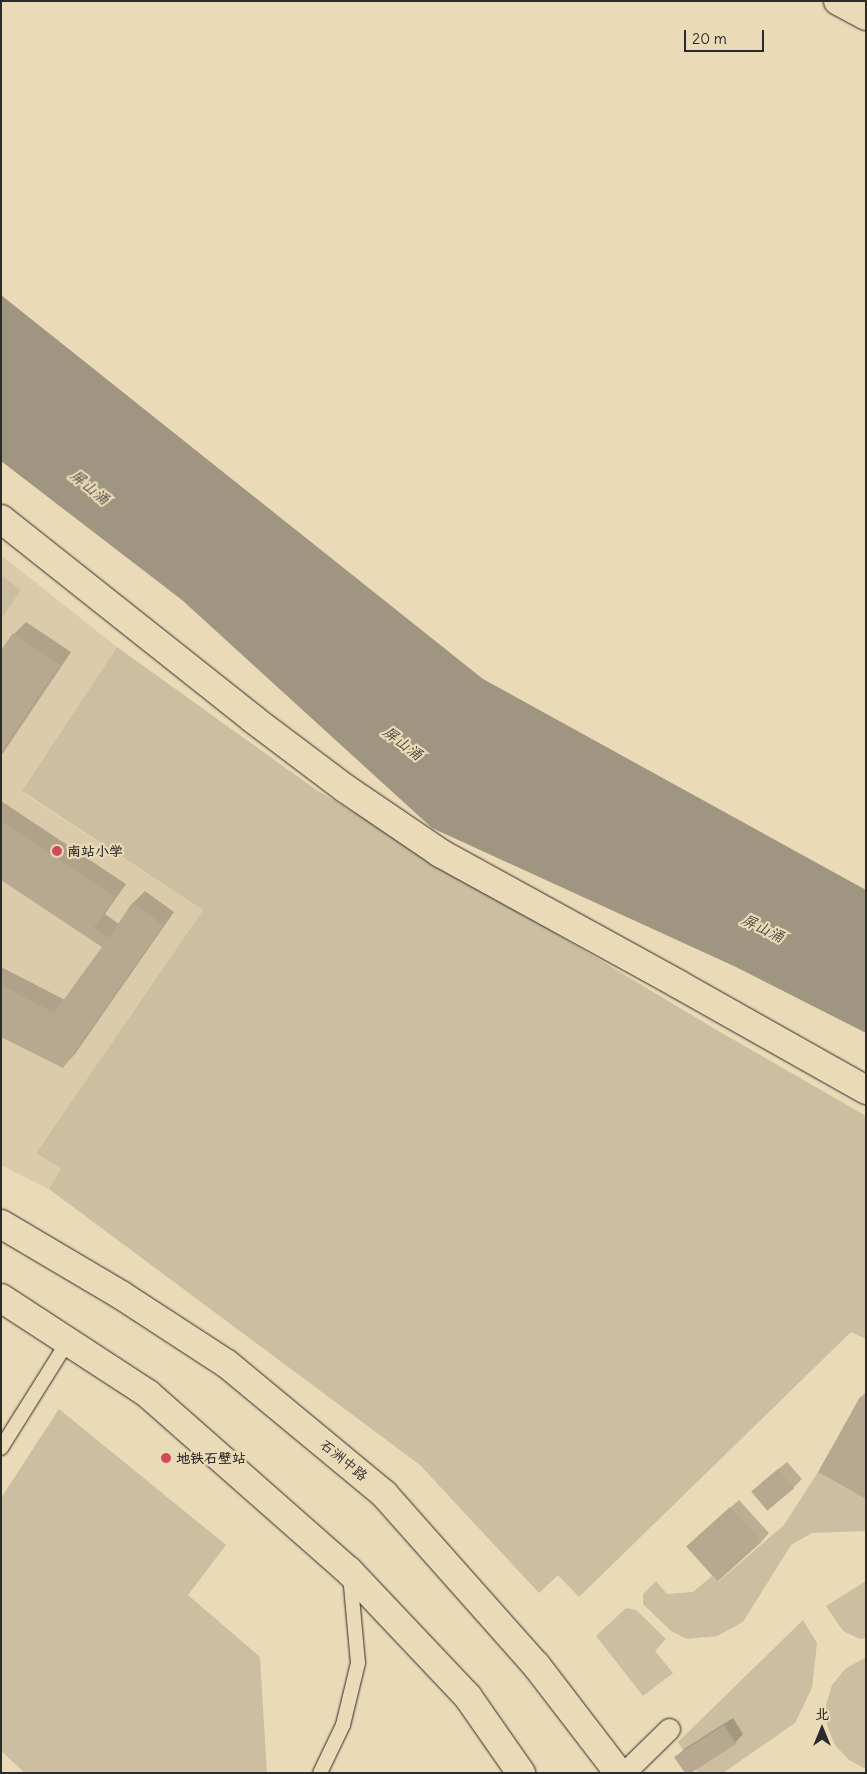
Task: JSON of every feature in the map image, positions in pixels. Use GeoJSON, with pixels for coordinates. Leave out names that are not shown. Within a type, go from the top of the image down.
{"type":"FeatureCollection","features":[{"type":"Feature","properties":{"kind":"main road"},"geometry":{"type":"LineString","coordinates":[[838,1],[866,16]]}},
{"type":"Feature","properties":{"kind":"main road"},"geometry":{"type":"LineString","coordinates":[[1,519],[268,731],[346,789],[440,854],[678,984],[866,1090]]}},
{"type":"Feature","properties":{"kind":"main road","name":"石洲中路"},"geometry":{"type":"LineString","coordinates":[[1,1224],[121,1295],[226,1364],[384,1494],[536,1665],[619,1773]]}},
{"type":"Feature","properties":{"kind":"main road"},"geometry":{"type":"LineString","coordinates":[[1,1298],[148,1394],[349,1572],[468,1697],[521,1773]]}},
{"type":"Feature","properties":{"kind":"street"},"geometry":{"type":"LineString","coordinates":[[624,1773],[669,1730]]}},
{"type":"Feature","properties":{"kind":"lane"},"geometry":{"type":"LineString","coordinates":[[1,1448],[68,1341]]}},
{"type":"Feature","properties":{"kind":"lane"},"geometry":{"type":"LineString","coordinates":[[320,1773],[343,1725],[358,1663],[349,1572]]}},
{"type":"Feature","properties":{"kind":"shaded area","name":"南站小学"},"geometry":{"type":"Polygon","coordinates":[[[1,555],[117,647],[22,792],[203,910],[36,1153],[61,1169],[49,1189],[1,1165],[1,555]]]}},
{"type":"Feature","properties":{"kind":"shaded area"},"geometry":{"type":"Polygon","coordinates":[[[1,575],[21,590],[1,619],[1,575]]]}},
{"type":"Feature","properties":{"kind":"shaded area"},"geometry":{"type":"Polygon","coordinates":[[[117,647],[315,789],[715,1029],[866,1116],[866,1339],[851,1332],[579,1597],[558,1575],[539,1593],[420,1465],[49,1189],[61,1169],[36,1153],[203,910],[22,791],[117,647]]]}},
{"type":"Feature","properties":{"kind":"shaded area"},"geometry":{"type":"Polygon","coordinates":[[[59,1409],[226,1545],[188,1595],[260,1657],[267,1773],[25,1773],[1,1751],[1,1498],[59,1409]]]}},
{"type":"Feature","properties":{"kind":"shaded area"},"geometry":{"type":"Polygon","coordinates":[[[818,1472],[866,1499],[866,1531],[812,1533],[791,1545],[743,1622],[717,1636],[687,1639],[671,1631],[643,1604],[643,1594],[656,1581],[667,1594],[693,1592],[712,1576],[718,1582],[784,1525],[818,1472]]]}},
{"type":"Feature","properties":{"kind":"shaded area"},"geometry":{"type":"Polygon","coordinates":[[[866,1581],[866,1638],[860,1639],[843,1631],[826,1606],[866,1581]]]}},
{"type":"Feature","properties":{"kind":"shaded area"},"geometry":{"type":"Polygon","coordinates":[[[626,1608],[636,1610],[666,1639],[655,1651],[673,1673],[643,1696],[596,1636],[626,1608]]]}},
{"type":"Feature","properties":{"kind":"shaded area"},"geometry":{"type":"Polygon","coordinates":[[[803,1620],[817,1643],[812,1688],[795,1723],[723,1773],[698,1773],[678,1742],[803,1620]]]}},
{"type":"Feature","properties":{"kind":"shaded area"},"geometry":{"type":"Polygon","coordinates":[[[866,1657],[866,1769],[849,1760],[835,1745],[827,1725],[826,1705],[832,1685],[845,1669],[866,1657]]]}},
{"type":"Feature","properties":{"kind":"water","name":"屏山涌"},"geometry":{"type":"Polygon","coordinates":[[[1,295],[483,679],[866,890],[866,1033],[736,967],[432,828],[182,600],[1,461],[1,295]]]}},
{"type":"Feature","properties":{"kind":"building"},"geometry":{"type":"Polygon","coordinates":[[[13,633],[60,665],[1,752],[1,650],[13,633]]]}},
{"type":"Feature","properties":{"kind":"building"},"geometry":{"type":"Polygon","coordinates":[[[1,821],[115,897],[94,927],[109,938],[132,903],[163,925],[63,1068],[1,1037],[1,985],[54,1013],[102,947],[1,880],[1,821]]]}},
{"type":"Feature","properties":{"kind":"building"},"geometry":{"type":"Polygon","coordinates":[[[860,1397],[866,1400],[866,1499],[818,1472],[860,1397]]]}},
{"type":"Feature","properties":{"kind":"building"},"geometry":{"type":"Polygon","coordinates":[[[778,1469],[794,1488],[767,1511],[751,1491],[778,1469]]]}},
{"type":"Feature","properties":{"kind":"building"},"geometry":{"type":"Polygon","coordinates":[[[730,1507],[761,1542],[718,1581],[686,1546],[730,1507]]]}},
{"type":"Feature","properties":{"kind":"building"},"geometry":{"type":"Polygon","coordinates":[[[724,1725],[736,1744],[691,1773],[685,1773],[674,1757],[724,1725]]]}},
{"type":"Feature","properties":{"kind":"place","name":"南站小学"},"geometry":{"type":"Point","coordinates":[57,851]}},
{"type":"Feature","properties":{"kind":"place","name":"地铁石壁站"},"geometry":{"type":"Point","coordinates":[166,1458]}}]}
